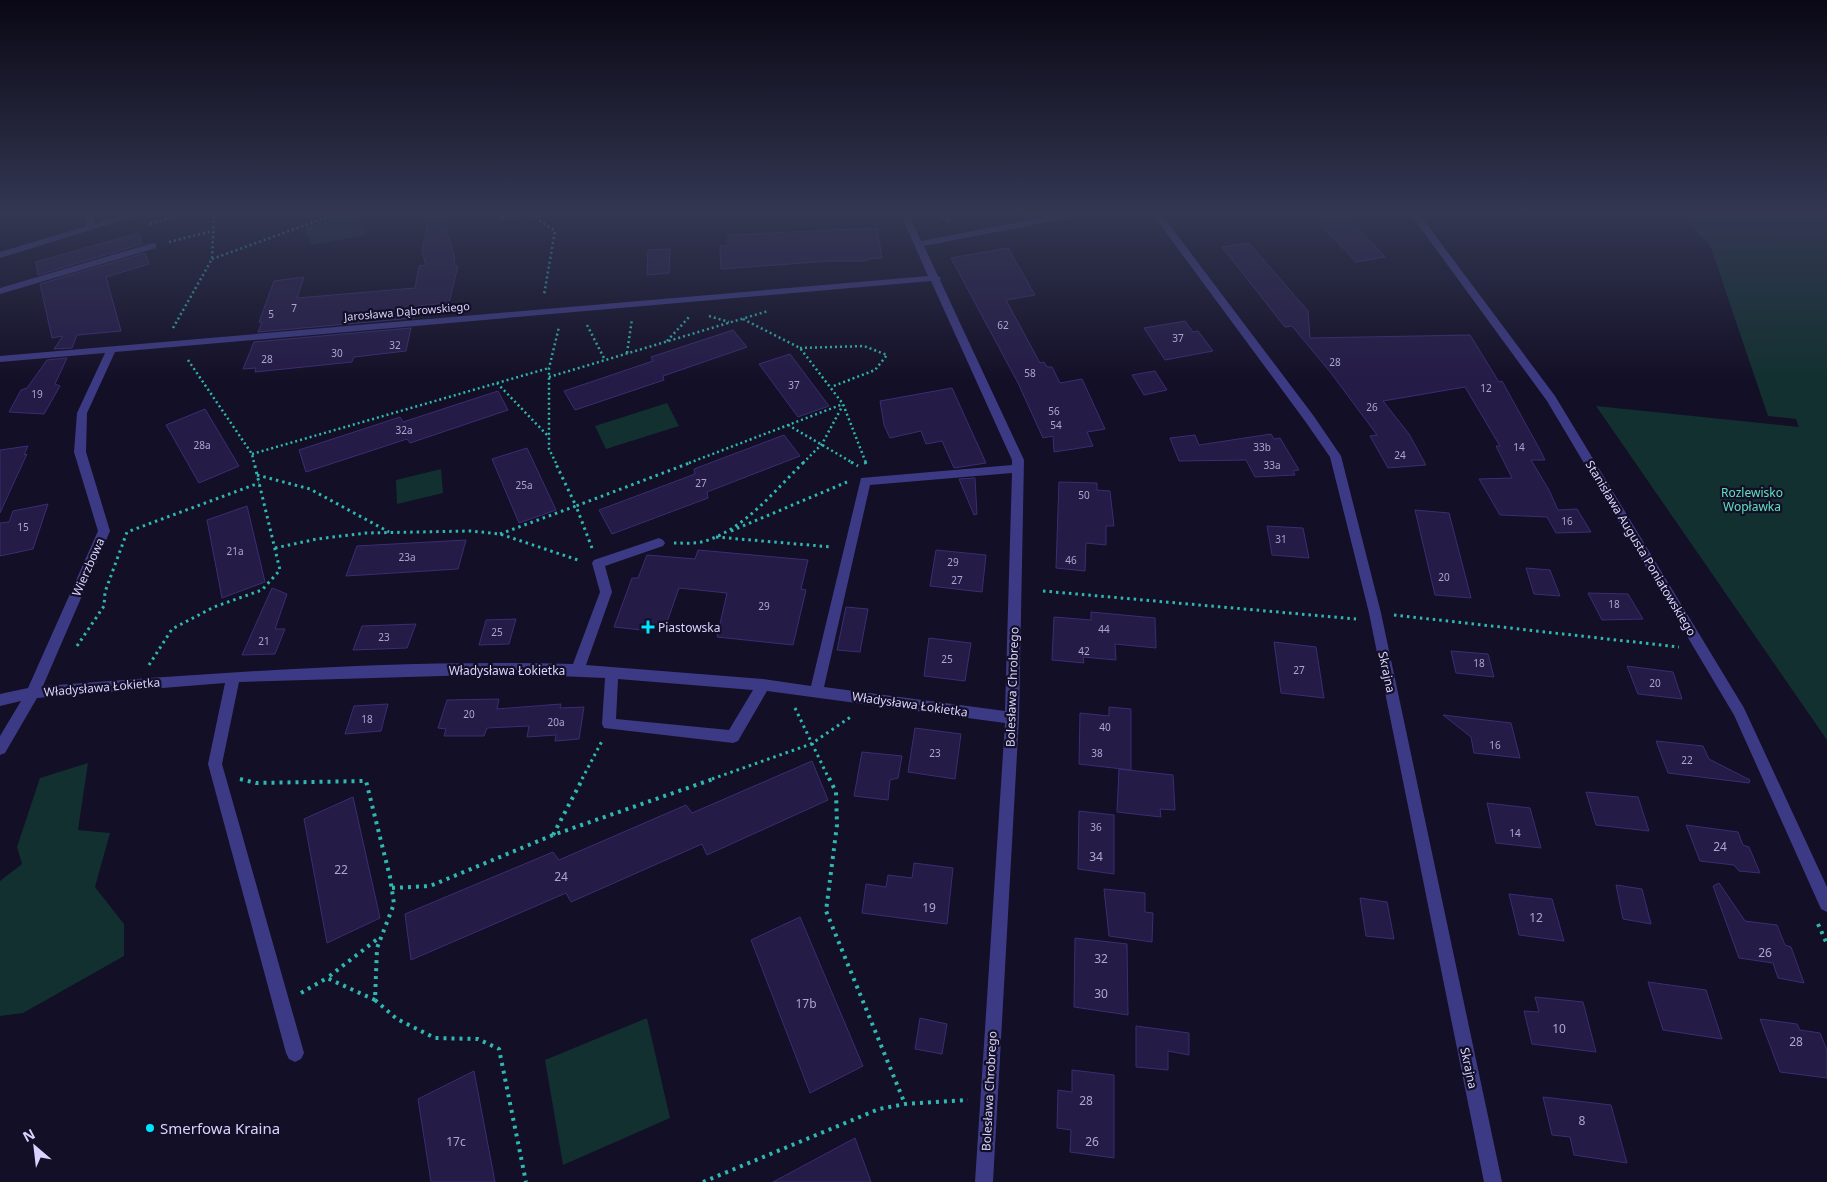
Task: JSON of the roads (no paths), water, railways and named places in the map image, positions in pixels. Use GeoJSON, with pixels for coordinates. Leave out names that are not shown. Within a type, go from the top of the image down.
{"type":"FeatureCollection","features":[{"type":"Feature","properties":{"kind":"street"},"geometry":{"type":"LineString","coordinates":[[0,291],[71,270]]}},
{"type":"Feature","properties":{"kind":"street","name":"Bolesława Chrobrego"},"geometry":{"type":"LineString","coordinates":[[932,270],[1018,460],[1012,718],[984,1182]]}},
{"type":"Feature","properties":{"kind":"street","name":"Skrajna"},"geometry":{"type":"LineString","coordinates":[[1198,270],[1309,418],[1335,456],[1376,621],[1492,1182]]}},
{"type":"Feature","properties":{"kind":"street","name":"Stanisława Augusta Poniatowskiego"},"geometry":{"type":"LineString","coordinates":[[1456,270],[1551,399],[1739,712],[1827,904]]}},
{"type":"Feature","properties":{"kind":"street","name":"Jarosława Dąbrowskiego"},"geometry":{"type":"LineString","coordinates":[[0,359],[936,278]]}},
{"type":"Feature","properties":{"kind":"street","name":"Wierzbowa"},"geometry":{"type":"LineString","coordinates":[[0,749],[33,693],[104,531],[80,452],[82,412],[112,348]]}},
{"type":"Feature","properties":{"kind":"street"},"geometry":{"type":"LineString","coordinates":[[816,692],[866,481],[869,476],[1018,469]]}},
{"type":"Feature","properties":{"kind":"street"},"geometry":{"type":"LineString","coordinates":[[578,670],[606,592],[598,566],[659,543]]}},
{"type":"Feature","properties":{"kind":"street","name":"Władysława Łokietka"},"geometry":{"type":"LineString","coordinates":[[0,700],[33,693],[232,677],[511,668],[612,672],[763,685],[1012,718]]}},
{"type":"Feature","properties":{"kind":"street"},"geometry":{"type":"LineString","coordinates":[[612,672],[609,724],[733,737],[763,685]]}},
{"type":"Feature","properties":{"kind":"street"},"geometry":{"type":"LineString","coordinates":[[232,677],[215,764],[295,1053]]}},
{"type":"Feature","properties":{"kind":"place","name":"Piastowska"},"geometry":{"type":"Point","coordinates":[648,627]}},
{"type":"Feature","properties":{"kind":"place","name":"Smerfowa Kraina"},"geometry":{"type":"Point","coordinates":[150,1128]}},
{"type":"Feature","properties":{"kind":"park label","name":"Rozlewisko Wopławka"},"geometry":{"type":"Point","coordinates":[1752,499]}}]}
